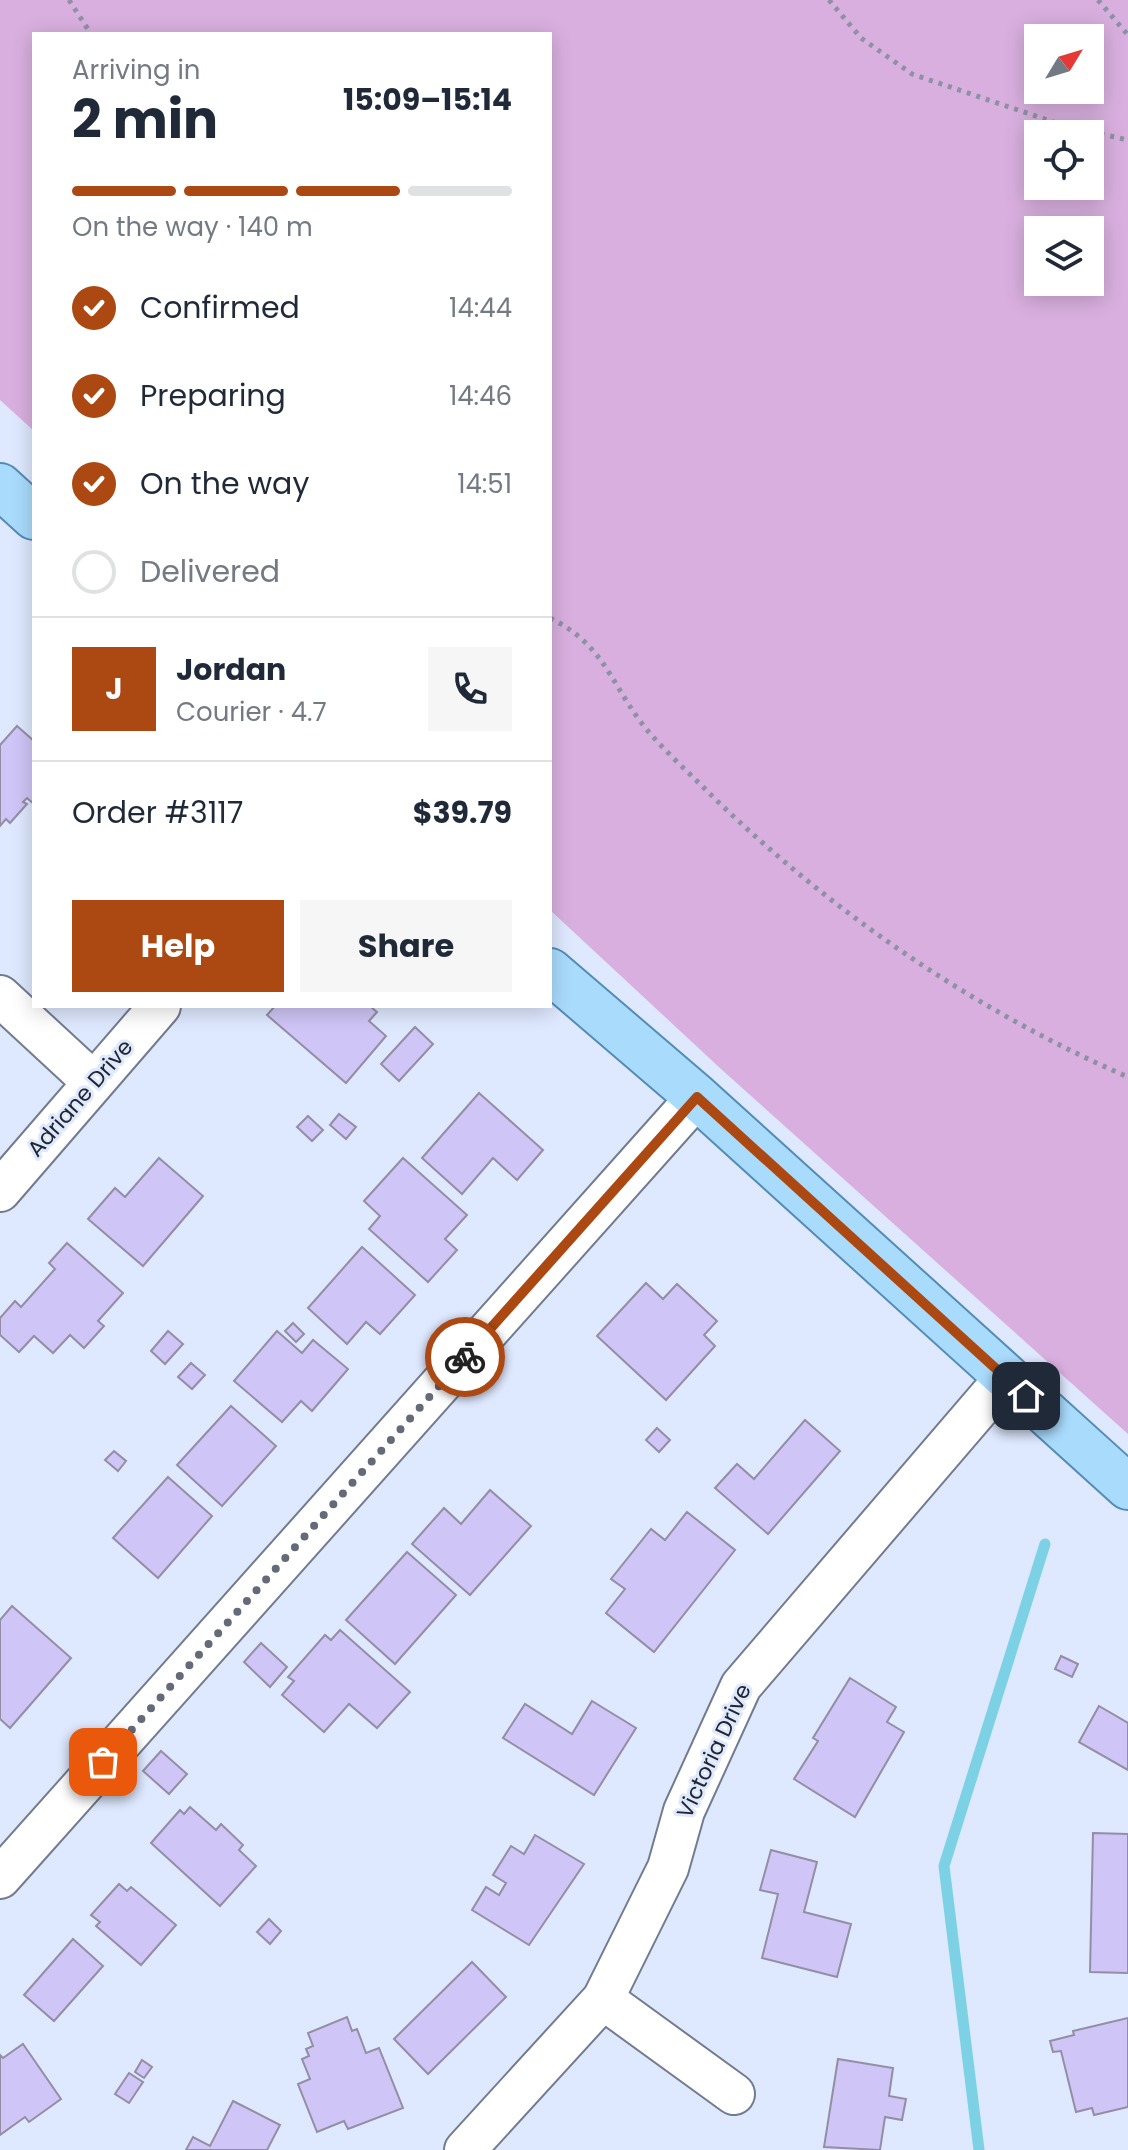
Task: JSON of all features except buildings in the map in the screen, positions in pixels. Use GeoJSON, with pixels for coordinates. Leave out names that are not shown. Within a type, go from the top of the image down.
{"type":"FeatureCollection","features":[{"type":"Feature","properties":{"kind":"main road"},"geometry":{"type":"LineString","coordinates":[[0,486],[32,515]]}},
{"type":"Feature","properties":{"kind":"main road"},"geometry":{"type":"LineString","coordinates":[[552,973],[697,1097],[1128,1487]]}},
{"type":"Feature","properties":{"kind":"street"},"geometry":{"type":"LineString","coordinates":[[0,996],[93,1082]]}},
{"type":"Feature","properties":{"kind":"street","name":"Adriane Drive"},"geometry":{"type":"LineString","coordinates":[[0,1191],[158,1008]]}},
{"type":"Feature","properties":{"kind":"street"},"geometry":{"type":"LineString","coordinates":[[0,1878],[697,1097]]}},
{"type":"Feature","properties":{"kind":"street","name":"Victoria Drive"},"geometry":{"type":"LineString","coordinates":[[465,2150],[603,1999],[668,1868],[684,1811],[741,1686],[1006,1377]]}},
{"type":"Feature","properties":{"kind":"street"},"geometry":{"type":"LineString","coordinates":[[603,1999],[734,2094]]}},
{"type":"Feature","properties":{"kind":"path"},"geometry":{"type":"LineString","coordinates":[[69,0],[90,32]]}},
{"type":"Feature","properties":{"kind":"path"},"geometry":{"type":"LineString","coordinates":[[829,0],[861,38],[912,74],[1065,126],[1128,140]]}},
{"type":"Feature","properties":{"kind":"path"},"geometry":{"type":"LineString","coordinates":[[1098,0],[1128,35]]}},
{"type":"Feature","properties":{"kind":"path"},"geometry":{"type":"LineString","coordinates":[[552,619],[584,637],[641,723],[784,864],[867,925],[1022,1027],[1128,1077]]}},
{"type":"Feature","properties":{"kind":"shaded area"},"geometry":{"type":"Polygon","coordinates":[[[0,0],[1128,0],[1128,1434],[721,1069],[552,912],[552,32],[32,32],[32,429],[0,400],[0,0]]]}},
{"type":"Feature","properties":{"kind":"waterway"},"geometry":{"type":"LineString","coordinates":[[979,2150],[944,1866],[1045,1544]]}},
{"type":"Feature","properties":{"kind":"way so far"},"geometry":{"type":"LineString","coordinates":[[103,1762],[465,1357]]}},
{"type":"Feature","properties":{"kind":"route"},"geometry":{"type":"LineString","coordinates":[[465,1357],[697,1097],[1026,1396]]}}]}
